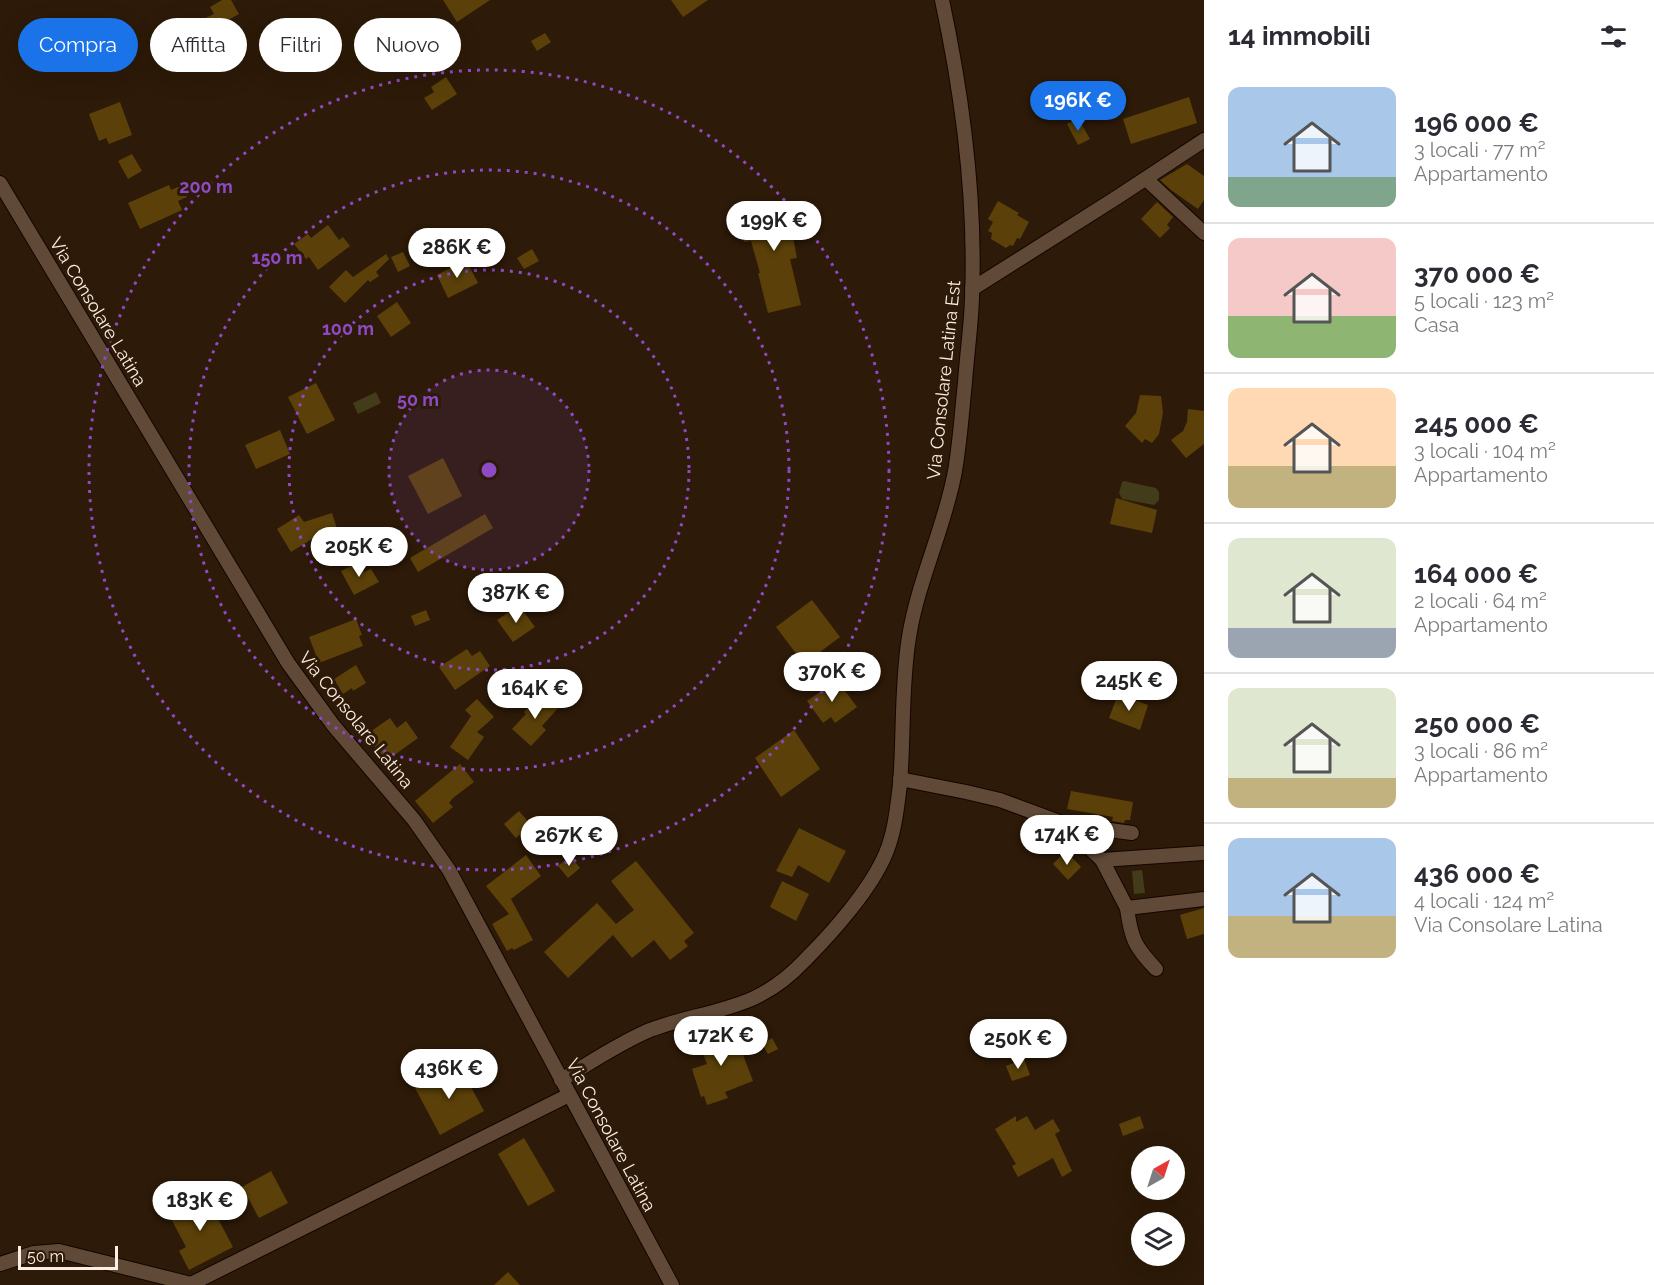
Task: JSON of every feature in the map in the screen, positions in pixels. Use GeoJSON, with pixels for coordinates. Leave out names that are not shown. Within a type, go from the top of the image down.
{"type":"FeatureCollection","features":[{"type":"Feature","properties":{"kind":"street","name":"Via Consolare Latina Est"},"geometry":{"type":"LineString","coordinates":[[561,1080],[646,1032],[754,999],[776,986],[815,949],[868,885],[881,863],[892,836],[900,779],[909,638],[955,471],[972,290],[968,162],[942,0]]}},
{"type":"Feature","properties":{"kind":"street"},"geometry":{"type":"LineString","coordinates":[[972,290],[1204,140]]}},
{"type":"Feature","properties":{"kind":"street"},"geometry":{"type":"LineString","coordinates":[[1146,179],[1204,233]]}},
{"type":"Feature","properties":{"kind":"street","name":"Via Consolare Latina"},"geometry":{"type":"LineString","coordinates":[[0,183],[288,663],[333,725],[414,820],[449,870],[672,1285]]}},
{"type":"Feature","properties":{"kind":"street"},"geometry":{"type":"LineString","coordinates":[[900,779],[1000,800],[1065,824],[1132,833]]}},
{"type":"Feature","properties":{"kind":"street"},"geometry":{"type":"LineString","coordinates":[[1065,824],[1102,860],[1127,908],[1133,940],[1140,952],[1156,969]]}},
{"type":"Feature","properties":{"kind":"street"},"geometry":{"type":"LineString","coordinates":[[1102,860],[1204,852]]}},
{"type":"Feature","properties":{"kind":"street"},"geometry":{"type":"LineString","coordinates":[[1127,908],[1204,899]]}},
{"type":"Feature","properties":{"kind":"street"},"geometry":{"type":"LineString","coordinates":[[0,1264],[34,1253],[59,1251],[193,1284],[569,1095]]}},
{"type":"Feature","properties":{"kind":"shaded area"},"geometry":{"type":"Polygon","coordinates":[[[376,392],[381,403],[358,414],[353,403],[376,392]]]}},
{"type":"Feature","properties":{"kind":"shaded area"},"geometry":{"type":"Polygon","coordinates":[[[1124,481],[1156,488],[1159,492],[1159,500],[1154,505],[1122,499],[1119,493],[1124,481]]]}},
{"type":"Feature","properties":{"kind":"shaded area"},"geometry":{"type":"Polygon","coordinates":[[[1142,870],[1145,893],[1134,894],[1132,871],[1142,870]]]}},
{"type":"Feature","properties":{"kind":"building"},"geometry":{"type":"Polygon","coordinates":[[[222,0],[231,0],[239,14],[232,18],[206,18],[214,14],[210,7],[222,0]]]}},
{"type":"Feature","properties":{"kind":"building"},"geometry":{"type":"Polygon","coordinates":[[[443,0],[490,0],[461,19],[454,18],[443,0]]]}},
{"type":"Feature","properties":{"kind":"building"},"geometry":{"type":"Polygon","coordinates":[[[671,0],[708,0],[683,17],[671,0]]]}},
{"type":"Feature","properties":{"kind":"building"},"geometry":{"type":"Polygon","coordinates":[[[545,33],[551,42],[537,51],[531,41],[545,33]]]}},
{"type":"Feature","properties":{"kind":"building"},"geometry":{"type":"Polygon","coordinates":[[[446,77],[457,94],[432,110],[424,98],[434,92],[431,87],[446,77]]]}},
{"type":"Feature","properties":{"kind":"building"},"geometry":{"type":"Polygon","coordinates":[[[1189,97],[1197,123],[1131,144],[1123,119],[1189,97]]]}},
{"type":"Feature","properties":{"kind":"building"},"geometry":{"type":"Polygon","coordinates":[[[120,102],[132,135],[109,144],[106,138],[99,141],[89,114],[120,102]]]}},
{"type":"Feature","properties":{"kind":"building"},"geometry":{"type":"Polygon","coordinates":[[[1078,118],[1090,139],[1078,145],[1067,124],[1078,118]]]}},
{"type":"Feature","properties":{"kind":"building"},"geometry":{"type":"Polygon","coordinates":[[[132,154],[142,171],[128,179],[118,161],[132,154]]]}},
{"type":"Feature","properties":{"kind":"building"},"geometry":{"type":"Polygon","coordinates":[[[1187,164],[1204,176],[1204,200],[1198,209],[1160,180],[1187,164]]]}},
{"type":"Feature","properties":{"kind":"building"},"geometry":{"type":"Polygon","coordinates":[[[169,185],[171,190],[182,185],[187,197],[178,201],[182,210],[140,229],[128,203],[169,185]]]}},
{"type":"Feature","properties":{"kind":"building"},"geometry":{"type":"Polygon","coordinates":[[[998,201],[1019,213],[1017,215],[1029,222],[1020,239],[1017,238],[1013,246],[1006,248],[991,239],[992,233],[988,231],[993,222],[988,219],[998,201]]]}},
{"type":"Feature","properties":{"kind":"building"},"geometry":{"type":"Polygon","coordinates":[[[795,202],[800,230],[792,232],[797,258],[790,259],[801,305],[768,313],[751,241],[744,242],[736,214],[795,202]]]}},
{"type":"Feature","properties":{"kind":"building"},"geometry":{"type":"Polygon","coordinates":[[[1157,202],[1173,217],[1167,225],[1170,228],[1160,238],[1141,219],[1157,202]]]}},
{"type":"Feature","properties":{"kind":"building"},"geometry":{"type":"Polygon","coordinates":[[[328,225],[339,240],[343,237],[350,246],[318,270],[309,257],[306,259],[294,244],[308,234],[311,238],[328,225]]]}},
{"type":"Feature","properties":{"kind":"building"},"geometry":{"type":"Polygon","coordinates":[[[532,249],[539,261],[524,269],[517,258],[532,249]]]}},
{"type":"Feature","properties":{"kind":"building"},"geometry":{"type":"Polygon","coordinates":[[[403,252],[410,266],[398,272],[391,257],[403,252]]]}},
{"type":"Feature","properties":{"kind":"building"},"geometry":{"type":"Polygon","coordinates":[[[386,254],[389,259],[376,272],[379,276],[370,282],[368,280],[345,303],[329,287],[346,270],[353,277],[386,254]]]}},
{"type":"Feature","properties":{"kind":"building"},"geometry":{"type":"Polygon","coordinates":[[[466,260],[478,283],[448,298],[437,275],[466,260]]]}},
{"type":"Feature","properties":{"kind":"building"},"geometry":{"type":"Polygon","coordinates":[[[397,302],[411,323],[391,337],[377,316],[397,302]]]}},
{"type":"Feature","properties":{"kind":"building"},"geometry":{"type":"Polygon","coordinates":[[[316,383],[335,420],[307,434],[288,397],[316,383]]]}},
{"type":"Feature","properties":{"kind":"building"},"geometry":{"type":"Polygon","coordinates":[[[1140,395],[1161,396],[1163,413],[1159,434],[1152,443],[1145,439],[1142,443],[1125,426],[1136,413],[1140,395]]]}},
{"type":"Feature","properties":{"kind":"building"},"geometry":{"type":"Polygon","coordinates":[[[1188,409],[1204,411],[1204,444],[1186,458],[1171,440],[1183,431],[1187,422],[1188,409]]]}},
{"type":"Feature","properties":{"kind":"building"},"geometry":{"type":"Polygon","coordinates":[[[280,430],[290,454],[256,469],[245,445],[280,430]]]}},
{"type":"Feature","properties":{"kind":"building"},"geometry":{"type":"Polygon","coordinates":[[[443,458],[462,496],[428,514],[408,476],[443,458]]]}},
{"type":"Feature","properties":{"kind":"building"},"geometry":{"type":"Polygon","coordinates":[[[1116,498],[1157,510],[1152,533],[1110,524],[1116,498]]]}},
{"type":"Feature","properties":{"kind":"building"},"geometry":{"type":"Polygon","coordinates":[[[332,513],[338,532],[326,536],[325,531],[291,552],[277,529],[299,515],[304,522],[332,513]]]}},
{"type":"Feature","properties":{"kind":"building"},"geometry":{"type":"Polygon","coordinates":[[[485,514],[493,528],[418,572],[410,558],[485,514]]]}},
{"type":"Feature","properties":{"kind":"building"},"geometry":{"type":"Polygon","coordinates":[[[359,562],[364,572],[371,569],[379,582],[354,595],[341,571],[359,562]]]}},
{"type":"Feature","properties":{"kind":"building"},"geometry":{"type":"Polygon","coordinates":[[[812,600],[840,637],[804,664],[776,627],[812,600]]]}},
{"type":"Feature","properties":{"kind":"building"},"geometry":{"type":"Polygon","coordinates":[[[519,605],[535,627],[513,642],[497,620],[519,605]]]}},
{"type":"Feature","properties":{"kind":"building"},"geometry":{"type":"Polygon","coordinates":[[[426,610],[430,620],[415,626],[411,616],[426,610]]]}},
{"type":"Feature","properties":{"kind":"building"},"geometry":{"type":"Polygon","coordinates":[[[356,619],[363,646],[319,663],[309,637],[356,619]]]}},
{"type":"Feature","properties":{"kind":"building"},"geometry":{"type":"Polygon","coordinates":[[[467,649],[472,656],[480,651],[490,666],[455,690],[439,667],[467,649]]]}},
{"type":"Feature","properties":{"kind":"building"},"geometry":{"type":"Polygon","coordinates":[[[356,665],[366,683],[343,694],[334,679],[356,665]]]}},
{"type":"Feature","properties":{"kind":"building"},"geometry":{"type":"Polygon","coordinates":[[[1091,670],[1115,676],[1113,690],[1089,685],[1091,670]]]}},
{"type":"Feature","properties":{"kind":"building"},"geometry":{"type":"Polygon","coordinates":[[[837,680],[857,707],[835,723],[831,717],[823,723],[807,701],[837,680]]]}},
{"type":"Feature","properties":{"kind":"building"},"geometry":{"type":"Polygon","coordinates":[[[541,693],[558,708],[542,726],[546,730],[531,746],[512,729],[541,693]]]}},
{"type":"Feature","properties":{"kind":"building"},"geometry":{"type":"Polygon","coordinates":[[[1118,694],[1148,705],[1140,730],[1109,718],[1118,694]]]}},
{"type":"Feature","properties":{"kind":"building"},"geometry":{"type":"Polygon","coordinates":[[[477,699],[494,717],[477,732],[484,737],[468,760],[450,747],[471,716],[465,710],[477,699]]]}},
{"type":"Feature","properties":{"kind":"building"},"geometry":{"type":"Polygon","coordinates":[[[390,718],[397,728],[406,721],[418,738],[386,761],[367,734],[390,718]]]}},
{"type":"Feature","properties":{"kind":"building"},"geometry":{"type":"Polygon","coordinates":[[[794,730],[820,769],[781,797],[755,758],[794,730]]]}},
{"type":"Feature","properties":{"kind":"building"},"geometry":{"type":"Polygon","coordinates":[[[460,764],[474,782],[453,798],[449,803],[453,807],[433,823],[415,801],[460,764]]]}},
{"type":"Feature","properties":{"kind":"building"},"geometry":{"type":"Polygon","coordinates":[[[1071,791],[1133,802],[1130,820],[1125,820],[1124,823],[1112,821],[1113,817],[1067,809],[1071,791]]]}},
{"type":"Feature","properties":{"kind":"building"},"geometry":{"type":"Polygon","coordinates":[[[519,811],[531,825],[516,838],[504,824],[519,811]]]}},
{"type":"Feature","properties":{"kind":"building"},"geometry":{"type":"Polygon","coordinates":[[[799,828],[846,851],[829,883],[798,865],[792,877],[776,871],[799,828]]]}},
{"type":"Feature","properties":{"kind":"building"},"geometry":{"type":"Polygon","coordinates":[[[1066,851],[1081,867],[1068,880],[1053,864],[1066,851]]]}},
{"type":"Feature","properties":{"kind":"building"},"geometry":{"type":"Polygon","coordinates":[[[526,855],[541,876],[511,899],[533,940],[514,950],[512,948],[507,951],[492,924],[509,914],[486,886],[526,855]]]}},
{"type":"Feature","properties":{"kind":"building"},"geometry":{"type":"Polygon","coordinates":[[[570,856],[580,868],[568,878],[558,866],[570,856]]]}},
{"type":"Feature","properties":{"kind":"building"},"geometry":{"type":"Polygon","coordinates":[[[636,861],[694,933],[684,941],[688,946],[670,960],[654,940],[632,958],[613,935],[568,978],[544,952],[597,903],[616,924],[634,910],[611,881],[636,861]]]}},
{"type":"Feature","properties":{"kind":"building"},"geometry":{"type":"Polygon","coordinates":[[[782,881],[809,894],[796,921],[770,907],[782,881]]]}},
{"type":"Feature","properties":{"kind":"building"},"geometry":{"type":"Polygon","coordinates":[[[1204,908],[1204,934],[1187,939],[1180,915],[1204,908]]]}},
{"type":"Feature","properties":{"kind":"building"},"geometry":{"type":"Polygon","coordinates":[[[707,1028],[712,1043],[732,1034],[734,1039],[743,1035],[749,1049],[742,1052],[753,1081],[725,1092],[728,1098],[707,1105],[704,1096],[701,1097],[692,1069],[707,1064],[695,1032],[707,1028]]]}},
{"type":"Feature","properties":{"kind":"building"},"geometry":{"type":"Polygon","coordinates":[[[772,1038],[778,1049],[768,1054],[762,1044],[772,1038]]]}},
{"type":"Feature","properties":{"kind":"building"},"geometry":{"type":"Polygon","coordinates":[[[1024,1059],[1030,1075],[1012,1081],[1006,1066],[1024,1059]]]}},
{"type":"Feature","properties":{"kind":"building"},"geometry":{"type":"Polygon","coordinates":[[[459,1065],[484,1111],[440,1135],[415,1088],[459,1065]]]}},
{"type":"Feature","properties":{"kind":"building"},"geometry":{"type":"Polygon","coordinates":[[[1016,1116],[1016,1122],[1027,1116],[1035,1130],[1053,1119],[1060,1131],[1055,1134],[1072,1171],[1062,1177],[1053,1158],[1018,1177],[1012,1166],[1016,1164],[995,1129],[1016,1116]]]}},
{"type":"Feature","properties":{"kind":"building"},"geometry":{"type":"Polygon","coordinates":[[[1140,1116],[1144,1128],[1123,1136],[1119,1124],[1140,1116]]]}},
{"type":"Feature","properties":{"kind":"building"},"geometry":{"type":"Polygon","coordinates":[[[524,1138],[555,1191],[528,1206],[498,1154],[524,1138]]]}},
{"type":"Feature","properties":{"kind":"building"},"geometry":{"type":"Polygon","coordinates":[[[271,1171],[288,1203],[259,1218],[242,1187],[271,1171]]]}},
{"type":"Feature","properties":{"kind":"building"},"geometry":{"type":"Polygon","coordinates":[[[205,1194],[233,1247],[189,1270],[179,1251],[186,1247],[168,1213],[205,1194]]]}},
{"type":"Feature","properties":{"kind":"building"},"geometry":{"type":"Polygon","coordinates":[[[508,1272],[520,1285],[494,1285],[508,1272]]]}}]}
